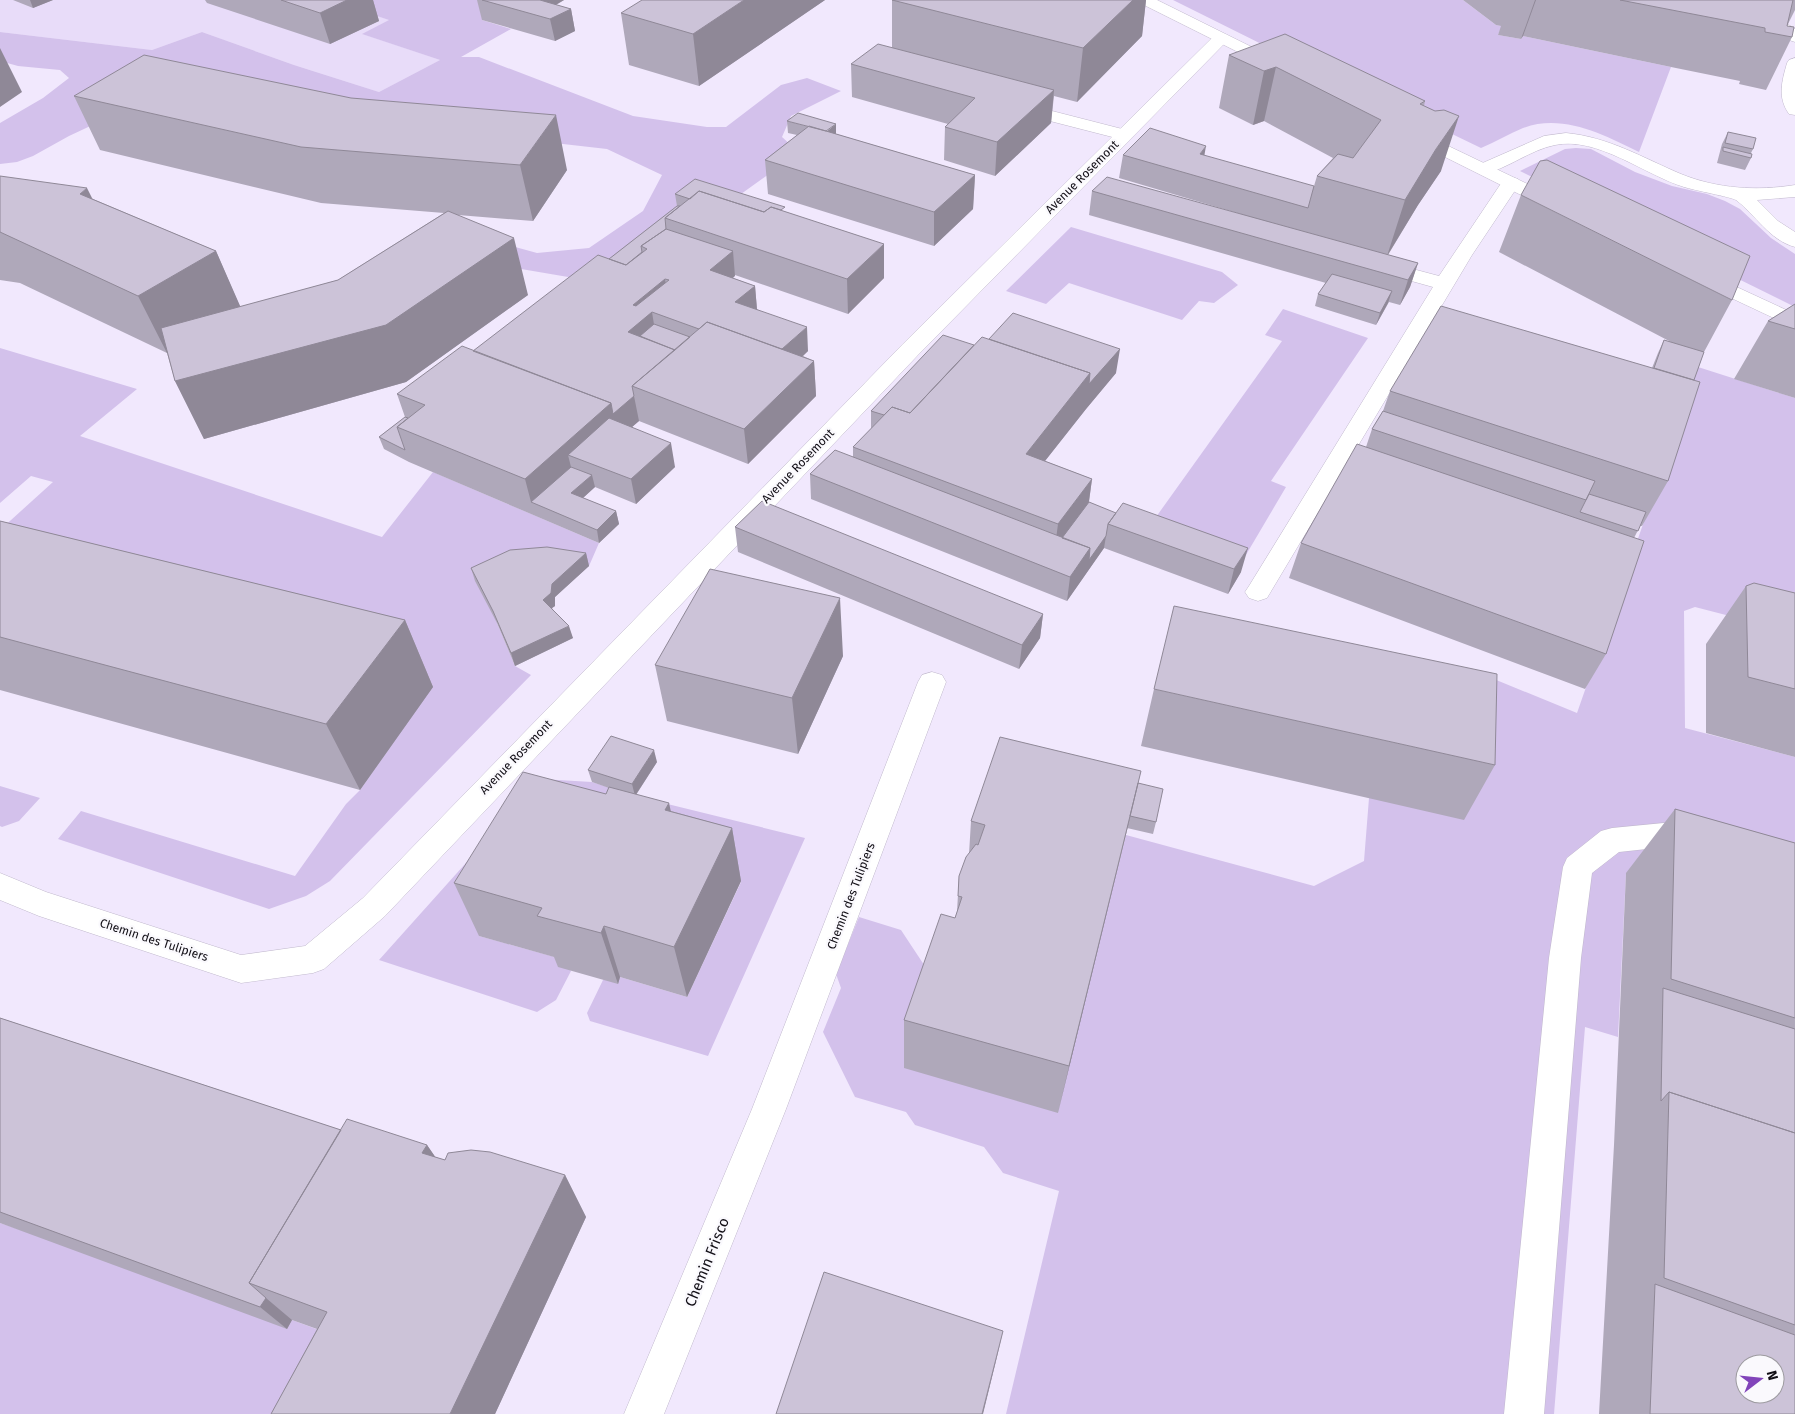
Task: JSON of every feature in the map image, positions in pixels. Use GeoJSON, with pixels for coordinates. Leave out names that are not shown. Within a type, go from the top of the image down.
{"type":"FeatureCollection","features":[{"type":"Feature","properties":{"kind":"street"},"geometry":{"type":"LineString","coordinates":[[1145,0],[1292,73]]}},
{"type":"Feature","properties":{"kind":"street"},"geometry":{"type":"LineString","coordinates":[[1739,0],[1783,26],[1795,37]]}},
{"type":"Feature","properties":{"kind":"street","name":"Avenue Rosemont"},"geometry":{"type":"LineString","coordinates":[[313,959],[374,907],[974,284],[1221,38]]}},
{"type":"Feature","properties":{"kind":"street"},"geometry":{"type":"LineString","coordinates":[[1795,63],[1788,90],[1789,100],[1795,110]]}},
{"type":"Feature","properties":{"kind":"street"},"geometry":{"type":"LineString","coordinates":[[997,102],[1124,135]]}},
{"type":"Feature","properties":{"kind":"street"},"geometry":{"type":"LineString","coordinates":[[1397,126],[1573,213]]}},
{"type":"Feature","properties":{"kind":"street"},"geometry":{"type":"LineString","coordinates":[[1484,169],[1550,140],[1560,138],[1574,139],[1603,146],[1678,179],[1720,191],[1740,194],[1769,194],[1795,191]]}},
{"type":"Feature","properties":{"kind":"street"},"geometry":{"type":"LineString","coordinates":[[1258,592],[1445,284],[1511,182]]}},
{"type":"Feature","properties":{"kind":"street"},"geometry":{"type":"LineString","coordinates":[[1740,194],[1771,225],[1795,241]]}},
{"type":"Feature","properties":{"kind":"street"},"geometry":{"type":"LineString","coordinates":[[1361,261],[1445,284]]}},
{"type":"Feature","properties":{"kind":"street"},"geometry":{"type":"LineString","coordinates":[[1689,270],[1795,322]]}},
{"type":"Feature","properties":{"kind":"street","name":"Chemin des Tulipiers"},"geometry":{"type":"LineString","coordinates":[[769,1109],[932,682]]}},
{"type":"Feature","properties":{"kind":"street"},"geometry":{"type":"LineString","coordinates":[[1524,1414],[1564,968],[1578,868],[1612,840],[1674,834],[1721,848]]}},
{"type":"Feature","properties":{"kind":"street","name":"Chemin des Tulipiers"},"geometry":{"type":"LineString","coordinates":[[0,886],[39,903],[241,968],[313,959]]}},
{"type":"Feature","properties":{"kind":"street","name":"Chemin Frisco"},"geometry":{"type":"LineString","coordinates":[[644,1414],[769,1109]]}},
{"type":"Feature","properties":{"kind":"shaded area"},"geometry":{"type":"Polygon","coordinates":[[[0,0],[329,0],[390,20],[363,34],[440,60],[379,92],[294,65],[202,32],[152,50],[0,32],[0,0]]]}},
{"type":"Feature","properties":{"kind":"shaded area"},"geometry":{"type":"Polygon","coordinates":[[[329,0],[520,0],[482,20],[511,29],[461,57],[479,57],[633,116],[707,127],[726,127],[781,85],[807,78],[841,91],[791,116],[782,137],[792,146],[776,169],[741,194],[619,260],[574,278],[450,257],[464,233],[537,253],[589,248],[643,211],[662,175],[607,149],[440,130],[131,107],[69,136],[33,156],[17,162],[0,164],[0,123],[43,98],[69,78],[60,70],[18,66],[0,61],[0,32],[152,50],[202,32],[294,65],[379,92],[440,60],[362,34],[389,20],[329,0]]]}},
{"type":"Feature","properties":{"kind":"shaded area"},"geometry":{"type":"Polygon","coordinates":[[[1173,0],[1463,0],[1496,25],[1502,26],[1498,35],[1521,39],[1523,36],[1671,67],[1639,152],[1583,128],[1553,123],[1523,128],[1481,148],[1452,134],[1447,136],[1173,0]]]}},
{"type":"Feature","properties":{"kind":"shaded area"},"geometry":{"type":"Polygon","coordinates":[[[1565,149],[1591,149],[1635,172],[1672,186],[1707,194],[1740,209],[1771,238],[1795,254],[1795,307],[1520,171],[1565,149]]]}},
{"type":"Feature","properties":{"kind":"shaded area"},"geometry":{"type":"Polygon","coordinates":[[[1071,227],[1222,272],[1238,285],[1214,303],[1199,301],[1182,320],[1069,283],[1046,304],[1006,291],[1071,227]]]}},
{"type":"Feature","properties":{"kind":"shaded area"},"geometry":{"type":"Polygon","coordinates":[[[1283,309],[1368,338],[1271,481],[1286,487],[1240,565],[1146,531],[1282,341],[1265,335],[1283,309]]]}},
{"type":"Feature","properties":{"kind":"shaded area"},"geometry":{"type":"Polygon","coordinates":[[[0,348],[137,389],[80,436],[382,537],[433,472],[599,543],[589,566],[497,623],[515,666],[531,675],[330,881],[306,896],[269,909],[58,839],[81,811],[295,876],[346,804],[360,790],[432,687],[0,530],[53,482],[31,476],[0,503],[0,348]]]}},
{"type":"Feature","properties":{"kind":"shaded area"},"geometry":{"type":"Polygon","coordinates":[[[1698,367],[1795,398],[1795,633],[1695,607],[1684,611],[1685,728],[1795,757],[1795,923],[1626,873],[1618,1037],[1585,1027],[1554,1414],[1006,1414],[1059,1191],[1003,1173],[984,1147],[915,1125],[906,1112],[855,1097],[823,1032],[841,988],[836,974],[859,917],[901,930],[934,980],[1088,985],[1126,835],[1314,886],[1364,861],[1369,798],[1489,677],[1577,713],[1698,367]]]}},
{"type":"Feature","properties":{"kind":"shaded area"},"geometry":{"type":"Polygon","coordinates":[[[541,779],[592,782],[635,796],[805,838],[708,1056],[590,1021],[587,1013],[603,980],[620,977],[687,997],[741,882],[479,936],[562,959],[571,971],[556,1000],[537,1012],[379,960],[541,779]]]}},
{"type":"Feature","properties":{"kind":"shaded area"},"geometry":{"type":"Polygon","coordinates":[[[0,786],[40,798],[19,821],[2,827],[0,826],[0,786]]]}},
{"type":"Feature","properties":{"kind":"shaded area"},"geometry":{"type":"Polygon","coordinates":[[[0,1223],[292,1320],[365,1347],[331,1414],[0,1414],[0,1223]]]}},
{"type":"Feature","properties":{"kind":"building"},"geometry":{"type":"Polygon","coordinates":[[[281,0],[347,0],[320,13],[281,0]]]}},
{"type":"Feature","properties":{"kind":"building"},"geometry":{"type":"Polygon","coordinates":[[[482,0],[540,0],[571,9],[550,19],[482,0]]]}},
{"type":"Feature","properties":{"kind":"building"},"geometry":{"type":"Polygon","coordinates":[[[642,0],[744,0],[693,34],[621,13],[642,0]]]}},
{"type":"Feature","properties":{"kind":"building"},"geometry":{"type":"Polygon","coordinates":[[[892,0],[1133,0],[1083,48],[892,0]]]}},
{"type":"Feature","properties":{"kind":"building"},"geometry":{"type":"Polygon","coordinates":[[[1620,0],[1793,0],[1787,26],[1794,27],[1792,37],[1765,32],[1765,28],[1620,0]]]}},
{"type":"Feature","properties":{"kind":"building"},"geometry":{"type":"Polygon","coordinates":[[[1285,34],[1425,101],[1420,104],[1435,111],[1444,110],[1459,116],[1436,149],[1405,200],[1317,176],[1338,154],[1353,158],[1381,120],[1276,67],[1264,71],[1229,55],[1285,34]]]}},
{"type":"Feature","properties":{"kind":"building"},"geometry":{"type":"Polygon","coordinates":[[[878,44],[1054,90],[997,142],[945,127],[975,98],[851,64],[878,44]]]}},
{"type":"Feature","properties":{"kind":"building"},"geometry":{"type":"Polygon","coordinates":[[[144,55],[351,98],[556,115],[520,165],[301,147],[74,96],[144,55]]]}},
{"type":"Feature","properties":{"kind":"building"},"geometry":{"type":"Polygon","coordinates":[[[798,113],[836,124],[826,131],[787,121],[798,113]]]}},
{"type":"Feature","properties":{"kind":"building"},"geometry":{"type":"Polygon","coordinates":[[[809,126],[975,175],[934,212],[765,160],[809,126]]]}},
{"type":"Feature","properties":{"kind":"building"},"geometry":{"type":"Polygon","coordinates":[[[1150,128],[1206,146],[1200,154],[1314,186],[1308,208],[1123,155],[1150,128]]]}},
{"type":"Feature","properties":{"kind":"building"},"geometry":{"type":"Polygon","coordinates":[[[1728,132],[1756,138],[1753,149],[1725,143],[1728,132]]]}},
{"type":"Feature","properties":{"kind":"building"},"geometry":{"type":"Polygon","coordinates":[[[1723,147],[1752,154],[1751,158],[1723,151],[1723,147]]]}},
{"type":"Feature","properties":{"kind":"building"},"geometry":{"type":"Polygon","coordinates":[[[1547,160],[1750,256],[1732,300],[1521,195],[1540,161],[1547,160]]]}},
{"type":"Feature","properties":{"kind":"building"},"geometry":{"type":"Polygon","coordinates":[[[0,176],[87,188],[80,194],[216,251],[138,296],[0,232],[0,176]]]}},
{"type":"Feature","properties":{"kind":"building"},"geometry":{"type":"Polygon","coordinates":[[[1107,177],[1418,263],[1408,280],[1092,191],[1107,177]]]}},
{"type":"Feature","properties":{"kind":"building"},"geometry":{"type":"Polygon","coordinates":[[[695,179],[785,207],[781,210],[771,207],[764,212],[699,191],[690,199],[675,194],[695,179]]]}},
{"type":"Feature","properties":{"kind":"building"},"geometry":{"type":"Polygon","coordinates":[[[699,191],[764,212],[771,207],[884,244],[847,279],[665,218],[699,191]]]}},
{"type":"Feature","properties":{"kind":"building"},"geometry":{"type":"Polygon","coordinates":[[[677,206],[680,206],[665,218],[666,229],[641,246],[642,252],[626,265],[609,259],[677,206]]]}},
{"type":"Feature","properties":{"kind":"building"},"geometry":{"type":"Polygon","coordinates":[[[448,211],[514,238],[386,325],[175,381],[161,328],[338,280],[448,211]]]}},
{"type":"Feature","properties":{"kind":"building"},"geometry":{"type":"Polygon","coordinates":[[[666,229],[733,251],[710,270],[755,286],[735,302],[807,327],[782,349],[707,322],[699,329],[652,312],[628,332],[675,350],[632,386],[634,396],[613,414],[611,403],[473,351],[598,255],[626,265],[647,249],[641,246],[666,229]],[[665,279],[633,305],[636,306],[669,280],[665,279]]]}},
{"type":"Feature","properties":{"kind":"building"},"geometry":{"type":"Polygon","coordinates":[[[1332,274],[1392,291],[1380,313],[1318,294],[1332,274]]]}},
{"type":"Feature","properties":{"kind":"building"},"geometry":{"type":"Polygon","coordinates":[[[1795,304],[1795,329],[1768,321],[1795,304]]]}},
{"type":"Feature","properties":{"kind":"building"},"geometry":{"type":"Polygon","coordinates":[[[1441,306],[1700,382],[1668,481],[1390,391],[1441,306]]]}},
{"type":"Feature","properties":{"kind":"building"},"geometry":{"type":"Polygon","coordinates":[[[1013,313],[1120,349],[1089,384],[1090,373],[989,339],[1013,313]]]}},
{"type":"Feature","properties":{"kind":"building"},"geometry":{"type":"Polygon","coordinates":[[[707,322],[814,361],[744,429],[632,386],[707,322]]]}},
{"type":"Feature","properties":{"kind":"building"},"geometry":{"type":"Polygon","coordinates":[[[654,324],[690,337],[675,350],[640,336],[654,324]]]}},
{"type":"Feature","properties":{"kind":"building"},"geometry":{"type":"Polygon","coordinates":[[[943,335],[974,345],[910,413],[892,407],[884,415],[871,411],[943,335]]]}},
{"type":"Feature","properties":{"kind":"building"},"geometry":{"type":"Polygon","coordinates":[[[982,337],[1090,373],[1026,454],[1092,479],[1058,524],[853,447],[892,407],[910,413],[982,337]]]}},
{"type":"Feature","properties":{"kind":"building"},"geometry":{"type":"Polygon","coordinates":[[[1664,340],[1704,352],[1694,380],[1654,368],[1664,340]]]}},
{"type":"Feature","properties":{"kind":"building"},"geometry":{"type":"Polygon","coordinates":[[[462,346],[611,403],[525,479],[397,427],[425,405],[397,394],[462,346]]]}},
{"type":"Feature","properties":{"kind":"building"},"geometry":{"type":"Polygon","coordinates":[[[1383,411],[1595,481],[1586,500],[1372,429],[1383,411]]]}},
{"type":"Feature","properties":{"kind":"building"},"geometry":{"type":"Polygon","coordinates":[[[405,417],[408,418],[397,427],[405,450],[379,437],[405,417]]]}},
{"type":"Feature","properties":{"kind":"building"},"geometry":{"type":"Polygon","coordinates":[[[609,418],[671,443],[631,479],[568,455],[609,418]]]}},
{"type":"Feature","properties":{"kind":"building"},"geometry":{"type":"Polygon","coordinates":[[[1357,444],[1644,541],[1606,654],[1301,543],[1357,444]]]}},
{"type":"Feature","properties":{"kind":"building"},"geometry":{"type":"Polygon","coordinates":[[[835,450],[1090,548],[1070,577],[810,474],[835,450]]]}},
{"type":"Feature","properties":{"kind":"building"},"geometry":{"type":"Polygon","coordinates":[[[571,467],[592,475],[571,493],[616,511],[597,530],[531,502],[571,467]]]}},
{"type":"Feature","properties":{"kind":"building"},"geometry":{"type":"Polygon","coordinates":[[[1589,494],[1646,512],[1638,531],[1580,512],[1589,494]]]}},
{"type":"Feature","properties":{"kind":"building"},"geometry":{"type":"Polygon","coordinates":[[[762,501],[1043,614],[1022,645],[735,527],[762,501]]]}},
{"type":"Feature","properties":{"kind":"building"},"geometry":{"type":"Polygon","coordinates":[[[1089,502],[1116,513],[1108,524],[1106,536],[1089,560],[1090,548],[1062,538],[1089,502]]]}},
{"type":"Feature","properties":{"kind":"building"},"geometry":{"type":"Polygon","coordinates":[[[1123,503],[1248,548],[1234,569],[1108,524],[1123,503]]]}},
{"type":"Feature","properties":{"kind":"building"},"geometry":{"type":"Polygon","coordinates":[[[0,521],[405,620],[326,724],[0,637],[0,521]]]}},
{"type":"Feature","properties":{"kind":"building"},"geometry":{"type":"Polygon","coordinates":[[[547,547],[586,553],[552,584],[551,593],[543,600],[569,626],[511,653],[493,611],[471,568],[510,550],[547,547]]]}},
{"type":"Feature","properties":{"kind":"building"},"geometry":{"type":"Polygon","coordinates":[[[710,569],[840,598],[792,698],[655,665],[710,569]]]}},
{"type":"Feature","properties":{"kind":"building"},"geometry":{"type":"Polygon","coordinates":[[[1754,583],[1795,593],[1795,689],[1748,677],[1746,586],[1754,583]]]}},
{"type":"Feature","properties":{"kind":"building"},"geometry":{"type":"Polygon","coordinates":[[[1174,606],[1497,674],[1495,765],[1154,689],[1174,606]]]}},
{"type":"Feature","properties":{"kind":"building"},"geometry":{"type":"Polygon","coordinates":[[[611,736],[654,750],[632,784],[588,770],[611,736]]]}},
{"type":"Feature","properties":{"kind":"building"},"geometry":{"type":"Polygon","coordinates":[[[1000,737],[1141,771],[1069,1066],[904,1020],[941,914],[955,918],[962,897],[958,896],[959,876],[966,857],[976,844],[978,845],[985,825],[971,821],[1000,737]]]}},
{"type":"Feature","properties":{"kind":"building"},"geometry":{"type":"Polygon","coordinates":[[[523,772],[606,794],[609,787],[669,803],[665,810],[732,828],[674,947],[604,926],[601,933],[537,916],[542,908],[454,883],[523,772]]]}},
{"type":"Feature","properties":{"kind":"building"},"geometry":{"type":"Polygon","coordinates":[[[1138,783],[1163,789],[1156,822],[1130,816],[1138,783]]]}},
{"type":"Feature","properties":{"kind":"building"},"geometry":{"type":"Polygon","coordinates":[[[1675,809],[1795,843],[1795,1018],[1671,979],[1675,809]]]}},
{"type":"Feature","properties":{"kind":"building"},"geometry":{"type":"Polygon","coordinates":[[[1663,988],[1795,1029],[1795,1133],[1669,1092],[1661,1101],[1663,988]]]}},
{"type":"Feature","properties":{"kind":"building"},"geometry":{"type":"Polygon","coordinates":[[[0,1018],[341,1130],[249,1283],[266,1298],[260,1307],[0,1212],[0,1018]]]}},
{"type":"Feature","properties":{"kind":"building"},"geometry":{"type":"Polygon","coordinates":[[[1669,1092],[1795,1133],[1795,1325],[1664,1278],[1669,1092]]]}},
{"type":"Feature","properties":{"kind":"building"},"geometry":{"type":"Polygon","coordinates":[[[347,1119],[427,1145],[422,1153],[445,1160],[448,1153],[471,1150],[490,1152],[565,1175],[450,1414],[271,1414],[327,1312],[249,1283],[347,1119]]]}},
{"type":"Feature","properties":{"kind":"building"},"geometry":{"type":"Polygon","coordinates":[[[824,1272],[1003,1331],[982,1414],[776,1414],[824,1272]]]}},
{"type":"Feature","properties":{"kind":"building"},"geometry":{"type":"Polygon","coordinates":[[[1655,1284],[1795,1335],[1795,1414],[1650,1414],[1655,1284]]]}}]}
